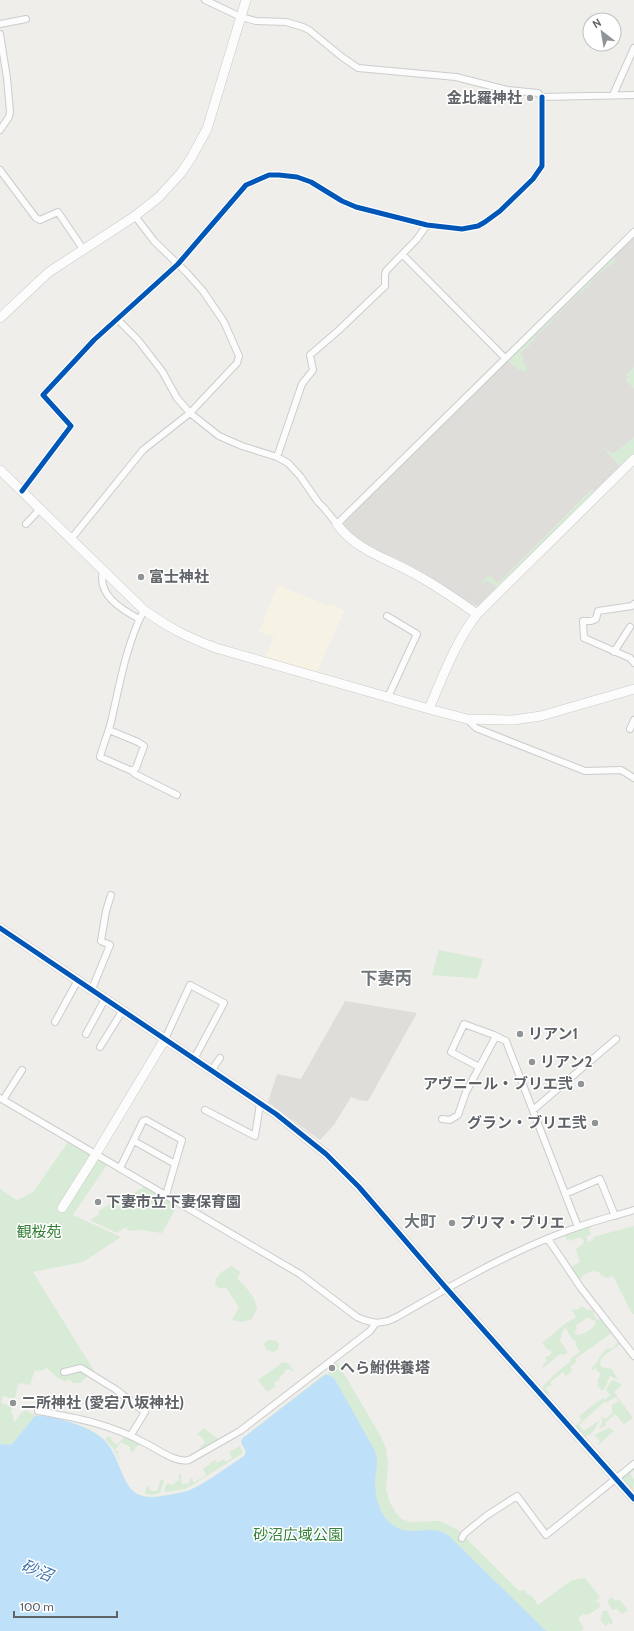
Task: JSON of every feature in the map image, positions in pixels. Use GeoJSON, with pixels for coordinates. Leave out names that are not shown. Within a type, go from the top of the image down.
{"type":"FeatureCollection","features":[{"type":"Feature","properties":{"kind":"street"},"geometry":{"type":"LineString","coordinates":[[205,0],[256,21],[286,22],[303,27],[358,68],[456,77],[507,90],[538,93],[542,97],[634,95]]}},
{"type":"Feature","properties":{"kind":"street"},"geometry":{"type":"LineString","coordinates":[[0,318],[49,272],[135,216],[159,197],[176,179],[200,144],[211,116],[246,0]]}},
{"type":"Feature","properties":{"kind":"street"},"geometry":{"type":"LineString","coordinates":[[0,24],[26,19]]}},
{"type":"Feature","properties":{"kind":"street"},"geometry":{"type":"LineString","coordinates":[[0,34],[7,78],[10,112],[9,117],[0,130]]}},
{"type":"Feature","properties":{"kind":"street"},"geometry":{"type":"LineString","coordinates":[[613,95],[634,48]]}},
{"type":"Feature","properties":{"kind":"street"},"geometry":{"type":"LineString","coordinates":[[22,491],[71,426],[43,395],[94,340],[178,264],[246,185],[269,175],[297,177],[311,182],[342,201],[356,207],[427,225],[462,229],[478,226],[500,211],[533,179],[542,166],[542,97]]}},
{"type":"Feature","properties":{"kind":"street"},"geometry":{"type":"LineString","coordinates":[[0,170],[36,218],[40,220],[45,219],[58,212],[83,249]]}},
{"type":"Feature","properties":{"kind":"street"},"geometry":{"type":"LineString","coordinates":[[71,539],[143,450],[190,413],[237,363],[239,356],[224,322],[203,291],[154,241],[135,216]]}},
{"type":"Feature","properties":{"kind":"street"},"geometry":{"type":"LineString","coordinates":[[277,457],[302,384],[313,370],[310,355],[339,330],[385,286],[386,271],[403,255],[427,225]]}},
{"type":"Feature","properties":{"kind":"street"},"geometry":{"type":"LineString","coordinates":[[337,524],[634,232]]}},
{"type":"Feature","properties":{"kind":"street"},"geometry":{"type":"LineString","coordinates":[[403,255],[505,358]]}},
{"type":"Feature","properties":{"kind":"street"},"geometry":{"type":"LineString","coordinates":[[117,319],[143,346],[162,371],[177,398],[190,413],[219,436],[242,446],[277,457],[294,468],[315,498],[345,534],[360,545],[414,573],[477,614]]}},
{"type":"Feature","properties":{"kind":"street"},"geometry":{"type":"LineString","coordinates":[[429,709],[454,651],[465,630],[477,614],[634,459]]}},
{"type":"Feature","properties":{"kind":"street"},"geometry":{"type":"LineString","coordinates":[[0,470],[144,610],[167,627],[216,648],[467,719],[507,720],[541,716],[634,688]]}},
{"type":"Feature","properties":{"kind":"street"},"geometry":{"type":"LineString","coordinates":[[26,524],[40,509]]}},
{"type":"Feature","properties":{"kind":"street"},"geometry":{"type":"LineString","coordinates":[[103,571],[103,583],[108,596],[121,609],[139,619]]}},
{"type":"Feature","properties":{"kind":"street"},"geometry":{"type":"LineString","coordinates":[[634,604],[632,606],[598,612],[596,619],[591,621],[583,621],[584,638],[630,658],[634,663]]}},
{"type":"Feature","properties":{"kind":"street"},"geometry":{"type":"LineString","coordinates":[[144,610],[139,619],[124,663],[109,730],[100,757],[132,771],[135,774],[177,795]]}},
{"type":"Feature","properties":{"kind":"street"},"geometry":{"type":"LineString","coordinates":[[387,616],[417,634],[388,697]]}},
{"type":"Feature","properties":{"kind":"street"},"geometry":{"type":"LineString","coordinates":[[614,652],[630,627]]}},
{"type":"Feature","properties":{"kind":"street"},"geometry":{"type":"LineString","coordinates":[[467,719],[476,728],[576,768],[594,772],[621,770],[634,778]]}},
{"type":"Feature","properties":{"kind":"street"},"geometry":{"type":"LineString","coordinates":[[630,729],[634,720]]}},
{"type":"Feature","properties":{"kind":"street"},"geometry":{"type":"LineString","coordinates":[[109,730],[144,746],[136,768],[132,771]]}},
{"type":"Feature","properties":{"kind":"street"},"geometry":{"type":"LineString","coordinates":[[92,989],[110,945],[101,941],[110,895]]}},
{"type":"Feature","properties":{"kind":"street"},"geometry":{"type":"LineString","coordinates":[[0,928],[123,1010],[296,1129],[332,1159],[359,1187],[447,1289],[634,1499]]}},
{"type":"Feature","properties":{"kind":"street"},"geometry":{"type":"LineString","coordinates":[[55,1022],[78,980]]}},
{"type":"Feature","properties":{"kind":"street"},"geometry":{"type":"LineString","coordinates":[[62,1208],[165,1039],[190,986],[224,1003],[194,1059]]}},
{"type":"Feature","properties":{"kind":"street"},"geometry":{"type":"LineString","coordinates":[[86,1034],[105,999]]}},
{"type":"Feature","properties":{"kind":"street"},"geometry":{"type":"LineString","coordinates":[[100,1046],[123,1010]]}},
{"type":"Feature","properties":{"kind":"street"},"geometry":{"type":"LineString","coordinates":[[479,1067],[451,1052],[464,1024],[506,1041],[578,1227]]}},
{"type":"Feature","properties":{"kind":"street"},"geometry":{"type":"LineString","coordinates":[[442,1119],[450,1120],[458,1116],[466,1092],[496,1036]]}},
{"type":"Feature","properties":{"kind":"street"},"geometry":{"type":"LineString","coordinates":[[533,1110],[616,1040]]}},
{"type":"Feature","properties":{"kind":"street"},"geometry":{"type":"LineString","coordinates":[[212,1071],[220,1058]]}},
{"type":"Feature","properties":{"kind":"street"},"geometry":{"type":"LineString","coordinates":[[22,1070],[2,1099],[300,1274],[357,1317],[376,1323],[388,1321],[397,1317],[497,1262],[548,1239],[578,1227],[634,1210]]}},
{"type":"Feature","properties":{"kind":"street"},"geometry":{"type":"LineString","coordinates":[[205,1110],[255,1136],[260,1104]]}},
{"type":"Feature","properties":{"kind":"street"},"geometry":{"type":"LineString","coordinates":[[120,1168],[143,1121],[146,1120],[182,1140],[166,1195]]}},
{"type":"Feature","properties":{"kind":"street"},"geometry":{"type":"LineString","coordinates":[[134,1141],[175,1164]]}},
{"type":"Feature","properties":{"kind":"street"},"geometry":{"type":"LineString","coordinates":[[565,1194],[600,1179],[615,1216]]}},
{"type":"Feature","properties":{"kind":"street"},"geometry":{"type":"LineString","coordinates":[[548,1239],[581,1288],[634,1356]]}},
{"type":"Feature","properties":{"kind":"street"},"geometry":{"type":"LineString","coordinates":[[38,1411],[104,1424],[131,1435],[180,1460],[189,1460],[240,1431],[373,1328],[376,1323]]}},
{"type":"Feature","properties":{"kind":"street"},"geometry":{"type":"LineString","coordinates":[[64,1372],[81,1368],[115,1389],[145,1412],[131,1435]]}},
{"type":"Feature","properties":{"kind":"street"},"geometry":{"type":"LineString","coordinates":[[462,1538],[486,1516],[517,1496],[546,1535],[634,1464]]}},
{"type":"Feature","properties":{"kind":"shaded area"},"geometry":{"type":"Polygon","coordinates":[[[634,236],[634,453],[479,607],[465,601],[363,544],[340,525],[634,236]]]}},
{"type":"Feature","properties":{"kind":"shaded area"},"geometry":{"type":"Polygon","coordinates":[[[278,585],[328,606],[330,604],[344,611],[315,676],[263,662],[274,637],[259,632],[278,585]]]}},
{"type":"Feature","properties":{"kind":"shaded area"},"geometry":{"type":"Polygon","coordinates":[[[345,1001],[417,1013],[368,1101],[351,1097],[334,1125],[320,1140],[268,1102],[277,1074],[301,1079],[345,1001]]]}},
{"type":"Feature","properties":{"kind":"green space"},"geometry":{"type":"Polygon","coordinates":[[[614,256],[614,263],[591,280],[591,283],[588,284],[589,287],[584,289],[582,294],[579,293],[550,322],[548,326],[536,335],[534,341],[520,353],[524,357],[523,363],[526,365],[527,370],[525,372],[516,368],[507,360],[526,343],[529,337],[544,326],[549,318],[575,294],[577,290],[591,279],[614,256]]]}},
{"type":"Feature","properties":{"kind":"green space"},"geometry":{"type":"Polygon","coordinates":[[[634,367],[634,389],[626,380],[628,377],[626,375],[634,367]]]}},
{"type":"Feature","properties":{"kind":"green space"},"geometry":{"type":"Polygon","coordinates":[[[634,437],[634,453],[620,466],[602,447],[603,446],[609,452],[614,453],[634,437]]]}},
{"type":"Feature","properties":{"kind":"green space"},"geometry":{"type":"Polygon","coordinates":[[[592,489],[595,492],[497,588],[486,580],[482,584],[480,583],[489,575],[498,583],[592,489]]]}},
{"type":"Feature","properties":{"kind":"green space"},"geometry":{"type":"Polygon","coordinates":[[[439,950],[483,959],[477,979],[432,975],[439,950]]]}},
{"type":"Feature","properties":{"kind":"green space","name":"砂沼"},"geometry":{"type":"Polygon","coordinates":[[[70,1139],[109,1162],[73,1215],[121,1237],[83,1262],[33,1272],[96,1374],[90,1373],[81,1383],[74,1383],[68,1379],[66,1382],[58,1378],[47,1368],[40,1371],[35,1370],[30,1385],[21,1383],[18,1384],[15,1399],[3,1396],[1,1403],[13,1407],[11,1411],[14,1422],[20,1414],[26,1410],[42,1417],[79,1425],[97,1434],[107,1444],[126,1483],[135,1493],[153,1497],[179,1493],[190,1490],[204,1483],[244,1456],[246,1452],[241,1442],[243,1438],[322,1376],[328,1374],[330,1366],[337,1362],[380,1435],[386,1448],[388,1463],[386,1490],[390,1503],[396,1513],[402,1519],[410,1522],[440,1521],[458,1530],[519,1591],[525,1590],[526,1593],[532,1596],[538,1605],[572,1580],[585,1578],[600,1597],[595,1601],[599,1602],[600,1605],[599,1608],[587,1615],[583,1614],[578,1619],[584,1628],[581,1631],[0,1631],[0,1189],[17,1200],[33,1192],[70,1139]]]}},
{"type":"Feature","properties":{"kind":"green space"},"geometry":{"type":"Polygon","coordinates":[[[145,1186],[177,1206],[162,1233],[140,1230],[128,1231],[126,1227],[117,1233],[90,1220],[99,1214],[98,1211],[130,1193],[131,1195],[145,1186]]]}},
{"type":"Feature","properties":{"kind":"green space"},"geometry":{"type":"Polygon","coordinates":[[[592,1226],[589,1230],[591,1235],[586,1236],[588,1242],[594,1239],[593,1237],[634,1226],[634,1314],[632,1314],[613,1276],[606,1278],[599,1272],[592,1271],[582,1276],[581,1279],[578,1280],[569,1268],[580,1262],[576,1249],[583,1244],[584,1241],[581,1237],[570,1241],[569,1239],[567,1240],[565,1236],[592,1226]]]}},
{"type":"Feature","properties":{"kind":"green space"},"geometry":{"type":"Polygon","coordinates":[[[231,1266],[241,1272],[237,1278],[252,1295],[257,1308],[252,1319],[242,1322],[232,1320],[239,1307],[226,1288],[219,1288],[215,1285],[218,1276],[231,1266]]]}},
{"type":"Feature","properties":{"kind":"green space"},"geometry":{"type":"Polygon","coordinates":[[[582,1306],[587,1310],[590,1309],[591,1311],[594,1309],[593,1312],[597,1320],[601,1318],[608,1329],[613,1332],[575,1359],[577,1362],[570,1367],[572,1370],[566,1376],[563,1372],[550,1382],[552,1385],[545,1388],[550,1394],[548,1395],[543,1389],[543,1386],[570,1362],[571,1358],[580,1352],[575,1344],[577,1342],[572,1339],[565,1327],[561,1335],[562,1337],[559,1339],[568,1353],[564,1355],[560,1354],[543,1368],[543,1364],[547,1361],[545,1357],[549,1356],[552,1352],[542,1343],[566,1323],[576,1317],[571,1308],[574,1310],[582,1306]],[[589,1317],[576,1325],[577,1329],[574,1331],[576,1335],[586,1333],[593,1327],[596,1321],[590,1319],[589,1317]]]}},
{"type":"Feature","properties":{"kind":"green space"},"geometry":{"type":"Polygon","coordinates":[[[269,1340],[276,1341],[279,1344],[278,1349],[274,1352],[267,1350],[264,1345],[265,1342],[269,1340]]]}},
{"type":"Feature","properties":{"kind":"green space"},"geometry":{"type":"Polygon","coordinates":[[[618,1341],[621,1344],[603,1356],[600,1363],[601,1367],[612,1369],[618,1380],[610,1376],[605,1388],[602,1391],[597,1385],[599,1383],[597,1381],[601,1374],[595,1368],[592,1371],[592,1367],[596,1364],[600,1356],[607,1348],[610,1349],[615,1346],[618,1341]]]}},
{"type":"Feature","properties":{"kind":"green space"},"geometry":{"type":"Polygon","coordinates":[[[283,1362],[288,1363],[294,1372],[288,1369],[284,1371],[285,1373],[279,1377],[280,1379],[274,1383],[276,1386],[267,1392],[258,1380],[283,1362]]]}},
{"type":"Feature","properties":{"kind":"green space"},"geometry":{"type":"Polygon","coordinates":[[[614,1380],[622,1385],[614,1392],[633,1418],[624,1424],[615,1414],[605,1423],[606,1425],[599,1429],[603,1420],[601,1418],[603,1417],[606,1419],[612,1413],[612,1405],[619,1401],[616,1397],[606,1403],[605,1401],[579,1425],[584,1431],[600,1420],[593,1432],[585,1437],[575,1426],[582,1420],[579,1416],[603,1398],[605,1400],[610,1395],[606,1390],[611,1381],[614,1380]]]}},
{"type":"Feature","properties":{"kind":"green space"},"geometry":{"type":"Polygon","coordinates":[[[204,1428],[218,1439],[209,1447],[198,1450],[205,1442],[200,1435],[199,1436],[197,1434],[204,1428]]]}},
{"type":"Feature","properties":{"kind":"green space"},"geometry":{"type":"Polygon","coordinates":[[[609,1428],[614,1431],[598,1445],[597,1444],[600,1441],[594,1435],[609,1428]]]}},
{"type":"Feature","properties":{"kind":"green space"},"geometry":{"type":"Polygon","coordinates":[[[107,1436],[112,1438],[111,1440],[117,1445],[125,1436],[141,1443],[133,1452],[130,1451],[130,1447],[121,1442],[115,1450],[119,1451],[117,1456],[106,1440],[107,1436]]]}},
{"type":"Feature","properties":{"kind":"green space"},"geometry":{"type":"Polygon","coordinates":[[[240,1446],[243,1453],[194,1484],[185,1489],[165,1492],[165,1487],[168,1483],[170,1485],[175,1484],[175,1481],[179,1481],[179,1474],[181,1474],[182,1484],[190,1483],[190,1478],[193,1480],[193,1483],[206,1475],[203,1469],[210,1463],[215,1460],[217,1463],[224,1459],[226,1462],[232,1458],[229,1452],[240,1446]]]}},
{"type":"Feature","properties":{"kind":"green space"},"geometry":{"type":"Polygon","coordinates":[[[634,1466],[634,1470],[630,1474],[634,1479],[633,1492],[620,1477],[634,1466]]]}},
{"type":"Feature","properties":{"kind":"green space"},"geometry":{"type":"Polygon","coordinates":[[[161,1479],[164,1480],[160,1493],[152,1495],[145,1494],[147,1485],[151,1491],[157,1491],[161,1479]]]}},
{"type":"Feature","properties":{"kind":"green space"},"geometry":{"type":"Polygon","coordinates":[[[612,1597],[615,1601],[619,1599],[628,1610],[622,1614],[617,1609],[612,1610],[607,1601],[612,1597]]]}},
{"type":"Feature","properties":{"kind":"green space"},"geometry":{"type":"Polygon","coordinates":[[[603,1611],[607,1611],[613,1622],[611,1625],[609,1623],[605,1626],[600,1619],[603,1611]]]}},
{"type":"Feature","properties":{"kind":"water","name":"砂沼"},"geometry":{"type":"Polygon","coordinates":[[[326,1374],[334,1378],[374,1449],[377,1462],[375,1482],[378,1504],[389,1522],[404,1530],[433,1530],[441,1531],[448,1535],[546,1631],[0,1631],[0,1444],[10,1445],[14,1442],[35,1416],[52,1417],[73,1423],[93,1432],[107,1443],[126,1482],[132,1490],[139,1495],[150,1497],[164,1496],[190,1490],[244,1456],[246,1452],[241,1442],[243,1438],[326,1374]]]}},
{"type":"Feature","properties":{"kind":"cycle path"},"geometry":{"type":"LineString","coordinates":[[22,491],[71,426],[43,395],[94,340],[178,264],[246,185],[269,175],[297,177],[311,182],[342,201],[356,207],[427,225],[462,229],[478,226],[500,211],[533,179],[542,166],[542,97]]}},
{"type":"Feature","properties":{"kind":"cycle path"},"geometry":{"type":"LineString","coordinates":[[0,928],[276,1114],[326,1154],[359,1187],[447,1289],[634,1499]]}},
{"type":"Feature","properties":{"kind":"place","name":"金比羅神社"},"geometry":{"type":"Point","coordinates":[530,98]}},
{"type":"Feature","properties":{"kind":"place","name":"富士神社"},"geometry":{"type":"Point","coordinates":[141,577]}},
{"type":"Feature","properties":{"kind":"place","name":"リアン1"},"geometry":{"type":"Point","coordinates":[520,1034]}},
{"type":"Feature","properties":{"kind":"place","name":"リアン2"},"geometry":{"type":"Point","coordinates":[532,1062]}},
{"type":"Feature","properties":{"kind":"place","name":"アヴニール・ブリエ弐"},"geometry":{"type":"Point","coordinates":[581,1084]}},
{"type":"Feature","properties":{"kind":"place","name":"グラン・ブリエ弐"},"geometry":{"type":"Point","coordinates":[595,1123]}},
{"type":"Feature","properties":{"kind":"place","name":"下妻市立下妻保育園"},"geometry":{"type":"Point","coordinates":[98,1202]}},
{"type":"Feature","properties":{"kind":"place","name":"プリマ・ブリエ"},"geometry":{"type":"Point","coordinates":[452,1223]}},
{"type":"Feature","properties":{"kind":"place","name":"へら鮒供養塔"},"geometry":{"type":"Point","coordinates":[332,1368]}},
{"type":"Feature","properties":{"kind":"place","name":"二所神社 (愛宕八坂神社)"},"geometry":{"type":"Point","coordinates":[13,1403]}},
{"type":"Feature","properties":{"kind":"district","name":"下妻丙"},"geometry":{"type":"Point","coordinates":[386,978]}},
{"type":"Feature","properties":{"kind":"district","name":"大町"},"geometry":{"type":"Point","coordinates":[420,1221]}},
{"type":"Feature","properties":{"kind":"park label","name":"観桜苑"},"geometry":{"type":"Point","coordinates":[39,1232]}},
{"type":"Feature","properties":{"kind":"park label","name":"砂沼広域公園"},"geometry":{"type":"Point","coordinates":[298,1535]}}]}
